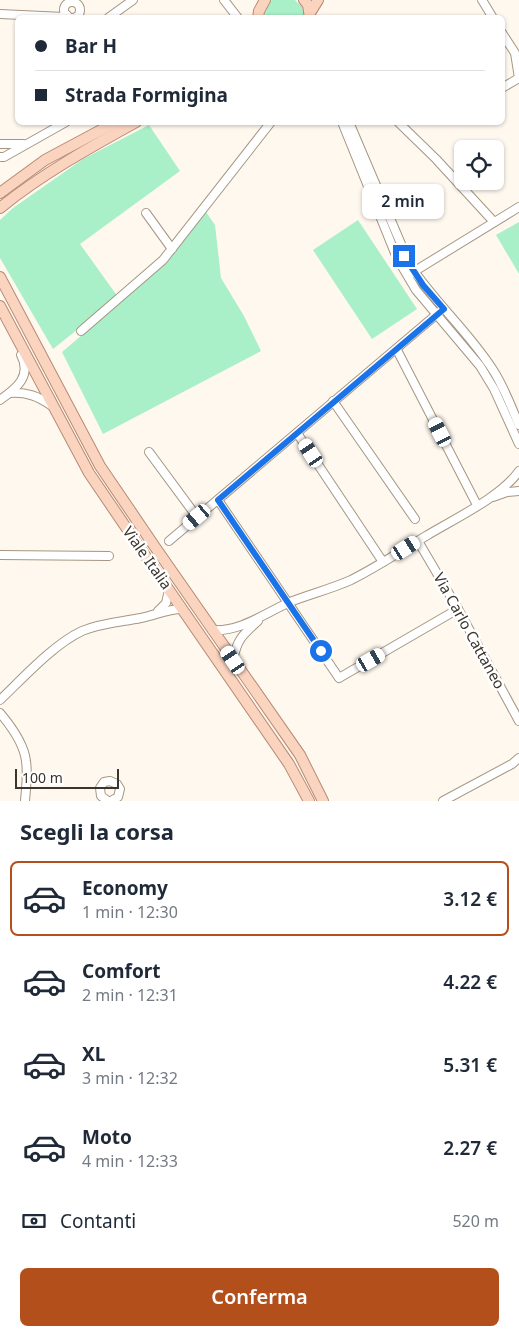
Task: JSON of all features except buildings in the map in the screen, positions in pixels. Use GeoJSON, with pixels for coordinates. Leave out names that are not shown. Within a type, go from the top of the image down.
{"type":"FeatureCollection","features":[{"type":"Feature","properties":{"kind":"main road"},"geometry":{"type":"LineString","coordinates":[[304,0],[310,15]]}},
{"type":"Feature","properties":{"kind":"main road"},"geometry":{"type":"LineString","coordinates":[[310,15],[318,0]]}},
{"type":"Feature","properties":{"kind":"main road"},"geometry":{"type":"LineString","coordinates":[[258,15],[263,1]]}},
{"type":"Feature","properties":{"kind":"main road"},"geometry":{"type":"LineString","coordinates":[[2,190],[45,160],[110,125]]}},
{"type":"Feature","properties":{"kind":"main road"},"geometry":{"type":"LineString","coordinates":[[0,208],[19,192],[84,150],[130,125]]}},
{"type":"Feature","properties":{"kind":"main road"},"geometry":{"type":"LineString","coordinates":[[0,214],[9,206],[19,192]]}},
{"type":"Feature","properties":{"kind":"main road"},"geometry":{"type":"LineString","coordinates":[[0,266],[14,292],[24,321]]}},
{"type":"Feature","properties":{"kind":"main road"},"geometry":{"type":"LineString","coordinates":[[0,277],[24,321]]}},
{"type":"Feature","properties":{"kind":"main road","name":"Viale Italia"},"geometry":{"type":"LineString","coordinates":[[0,308],[89,473],[290,764],[309,801]]}},
{"type":"Feature","properties":{"kind":"main road","name":"Viale Italia"},"geometry":{"type":"LineString","coordinates":[[24,321],[100,466],[300,755],[323,801]]}},
{"type":"Feature","properties":{"kind":"street"},"geometry":{"type":"LineString","coordinates":[[112,15],[133,0]]}},
{"type":"Feature","properties":{"kind":"street"},"geometry":{"type":"LineString","coordinates":[[224,0],[236,15]]}},
{"type":"Feature","properties":{"kind":"street"},"geometry":{"type":"LineString","coordinates":[[482,0],[491,15]]}},
{"type":"Feature","properties":{"kind":"street"},"geometry":{"type":"LineString","coordinates":[[0,14],[21,15]]}},
{"type":"Feature","properties":{"kind":"street"},"geometry":{"type":"LineString","coordinates":[[505,38],[515,54],[519,78],[505,86]]}},
{"type":"Feature","properties":{"kind":"street"},"geometry":{"type":"LineString","coordinates":[[0,157],[4,157],[60,125]]}},
{"type":"Feature","properties":{"kind":"street"},"geometry":{"type":"LineString","coordinates":[[81,331],[159,265],[269,125]]}},
{"type":"Feature","properties":{"kind":"street"},"geometry":{"type":"LineString","coordinates":[[343,125],[396,258],[410,274]]}},
{"type":"Feature","properties":{"kind":"street"},"geometry":{"type":"LineString","coordinates":[[350,125],[416,290],[440,311],[480,366],[494,390],[519,425]]}},
{"type":"Feature","properties":{"kind":"street"},"geometry":{"type":"LineString","coordinates":[[401,125],[436,159],[494,222]]}},
{"type":"Feature","properties":{"kind":"street"},"geometry":{"type":"LineString","coordinates":[[0,144],[24,144]]}},
{"type":"Feature","properties":{"kind":"street"},"geometry":{"type":"LineString","coordinates":[[410,274],[519,207]]}},
{"type":"Feature","properties":{"kind":"street"},"geometry":{"type":"LineString","coordinates":[[146,213],[172,249]]}},
{"type":"Feature","properties":{"kind":"street"},"geometry":{"type":"LineString","coordinates":[[169,541],[333,401],[397,350],[440,311]]}},
{"type":"Feature","properties":{"kind":"street"},"geometry":{"type":"LineString","coordinates":[[0,400],[10,393],[23,378],[26,366],[12,338],[12,328]]}},
{"type":"Feature","properties":{"kind":"street"},"geometry":{"type":"LineString","coordinates":[[397,350],[477,505]]}},
{"type":"Feature","properties":{"kind":"street"},"geometry":{"type":"LineString","coordinates":[[10,393],[30,394],[41,398],[54,408]]}},
{"type":"Feature","properties":{"kind":"street"},"geometry":{"type":"LineString","coordinates":[[333,401],[415,520]]}},
{"type":"Feature","properties":{"kind":"street"},"geometry":{"type":"LineString","coordinates":[[513,415],[519,444]]}},
{"type":"Feature","properties":{"kind":"street"},"geometry":{"type":"LineString","coordinates":[[297,433],[383,562]]}},
{"type":"Feature","properties":{"kind":"street"},"geometry":{"type":"LineString","coordinates":[[149,452],[197,517]]}},
{"type":"Feature","properties":{"kind":"street"},"geometry":{"type":"LineString","coordinates":[[486,500],[512,480],[519,471]]}},
{"type":"Feature","properties":{"kind":"street"},"geometry":{"type":"LineString","coordinates":[[212,630],[225,631],[264,616],[289,603],[352,579],[486,500],[507,492],[519,491]]}},
{"type":"Feature","properties":{"kind":"street"},"geometry":{"type":"LineString","coordinates":[[218,500],[339,678],[458,609]]}},
{"type":"Feature","properties":{"kind":"street","name":"Via Carlo Cattaneo"},"geometry":{"type":"LineString","coordinates":[[418,541],[458,609],[519,721]]}},
{"type":"Feature","properties":{"kind":"street"},"geometry":{"type":"LineString","coordinates":[[0,555],[109,556]]}},
{"type":"Feature","properties":{"kind":"street"},"geometry":{"type":"LineString","coordinates":[[0,700],[56,648],[72,636],[92,628],[148,617],[166,602],[169,590]]}},
{"type":"Feature","properties":{"kind":"street"},"geometry":{"type":"LineString","coordinates":[[156,612],[182,609]]}},
{"type":"Feature","properties":{"kind":"street"},"geometry":{"type":"LineString","coordinates":[[233,660],[236,646],[242,634],[264,616]]}},
{"type":"Feature","properties":{"kind":"street"},"geometry":{"type":"LineString","coordinates":[[0,713],[12,729],[24,751],[26,760],[25,801]]}},
{"type":"Feature","properties":{"kind":"street"},"geometry":{"type":"LineString","coordinates":[[443,801],[455,798],[519,758]]}},
{"type":"Feature","properties":{"kind":"green space"},"geometry":{"type":"Polygon","coordinates":[[[272,0],[295,0],[302,7],[304,15],[264,15],[268,3],[272,0]]]}},
{"type":"Feature","properties":{"kind":"green space"},"geometry":{"type":"Polygon","coordinates":[[[149,125],[180,171],[80,244],[118,297],[53,349],[0,258],[0,220],[13,208],[83,159],[149,125]]]}},
{"type":"Feature","properties":{"kind":"green space"},"geometry":{"type":"Polygon","coordinates":[[[206,212],[215,225],[221,278],[244,316],[261,351],[103,434],[62,352],[162,267],[206,212]]]}},
{"type":"Feature","properties":{"kind":"green space"},"geometry":{"type":"Polygon","coordinates":[[[358,220],[417,309],[372,339],[313,250],[358,220]]]}},
{"type":"Feature","properties":{"kind":"green space"},"geometry":{"type":"Polygon","coordinates":[[[519,222],[519,274],[496,235],[519,222]]]}},
{"type":"Feature","properties":{"kind":"route"},"geometry":{"type":"LineString","coordinates":[[321,651],[218,500],[444,309],[423,285],[404,256]]}}]}
